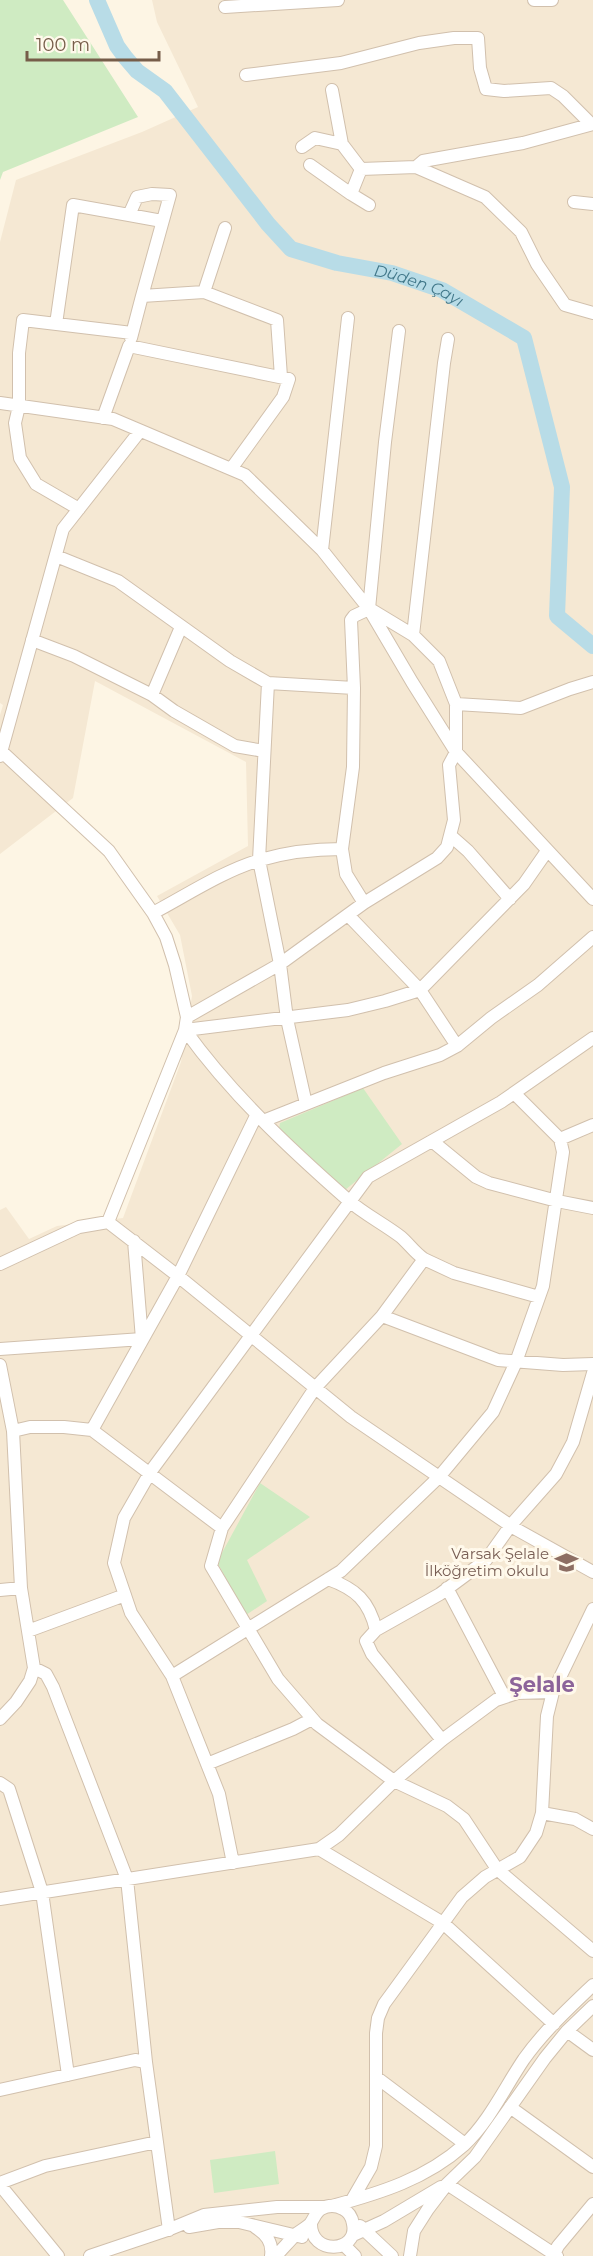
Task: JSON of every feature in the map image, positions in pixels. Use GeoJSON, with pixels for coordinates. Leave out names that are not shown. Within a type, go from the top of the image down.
{"type":"FeatureCollection","features":[{"type":"Feature","properties":{"kind":"street"},"geometry":{"type":"LineString","coordinates":[[225,8],[338,0]]}},
{"type":"Feature","properties":{"kind":"street"},"geometry":{"type":"LineString","coordinates":[[534,0],[552,0]]}},
{"type":"Feature","properties":{"kind":"street"},"geometry":{"type":"LineString","coordinates":[[246,75],[341,63],[419,43],[454,38],[478,38],[480,68],[486,89],[504,91],[551,88],[563,96],[592,124]]}},
{"type":"Feature","properties":{"kind":"street"},"geometry":{"type":"LineString","coordinates":[[332,90],[342,144],[360,169]]}},
{"type":"Feature","properties":{"kind":"street"},"geometry":{"type":"LineString","coordinates":[[416,167],[423,161],[523,142],[592,124]]}},
{"type":"Feature","properties":{"kind":"street"},"geometry":{"type":"LineString","coordinates":[[302,147],[315,138],[342,144]]}},
{"type":"Feature","properties":{"kind":"street"},"geometry":{"type":"LineString","coordinates":[[310,165],[369,205]]}},
{"type":"Feature","properties":{"kind":"street"},"geometry":{"type":"LineString","coordinates":[[360,169],[416,167],[485,197],[521,232],[537,264],[566,305],[593,313]]}},
{"type":"Feature","properties":{"kind":"street"},"geometry":{"type":"LineString","coordinates":[[351,194],[360,169]]}},
{"type":"Feature","properties":{"kind":"street"},"geometry":{"type":"LineString","coordinates":[[103,418],[129,346],[170,195],[152,194],[137,197],[129,215]]}},
{"type":"Feature","properties":{"kind":"street"},"geometry":{"type":"LineString","coordinates":[[574,202],[593,204]]}},
{"type":"Feature","properties":{"kind":"street"},"geometry":{"type":"LineString","coordinates":[[56,324],[73,205],[162,221]]}},
{"type":"Feature","properties":{"kind":"street"},"geometry":{"type":"LineString","coordinates":[[204,292],[225,228]]}},
{"type":"Feature","properties":{"kind":"street"},"geometry":{"type":"LineString","coordinates":[[142,296],[204,292],[277,320],[281,377]]}},
{"type":"Feature","properties":{"kind":"street"},"geometry":{"type":"LineString","coordinates":[[322,550],[348,318]]}},
{"type":"Feature","properties":{"kind":"street"},"geometry":{"type":"LineString","coordinates":[[79,509],[36,484],[20,458],[15,423],[19,406],[19,353],[23,320],[132,333]]}},
{"type":"Feature","properties":{"kind":"street"},"geometry":{"type":"LineString","coordinates":[[369,609],[384,442],[399,331]]}},
{"type":"Feature","properties":{"kind":"street"},"geometry":{"type":"LineString","coordinates":[[413,635],[448,339]]}},
{"type":"Feature","properties":{"kind":"street"},"geometry":{"type":"LineString","coordinates":[[129,346],[289,379],[283,396],[231,469]]}},
{"type":"Feature","properties":{"kind":"street"},"geometry":{"type":"LineString","coordinates":[[0,403],[113,419],[244,475],[322,550],[369,609],[456,752],[593,899]]}},
{"type":"Feature","properties":{"kind":"street"},"geometry":{"type":"LineString","coordinates":[[108,1222],[185,1030],[187,1017],[166,937],[153,913],[109,851],[1,753],[63,529],[140,431]]}},
{"type":"Feature","properties":{"kind":"street"},"geometry":{"type":"LineString","coordinates":[[56,556],[118,581],[230,661],[268,683],[354,688]]}},
{"type":"Feature","properties":{"kind":"street"},"geometry":{"type":"LineString","coordinates":[[187,1017],[280,964],[364,903],[437,858],[447,847],[454,820],[450,765],[456,752],[456,704],[439,661],[413,635],[369,609]]}},
{"type":"Feature","properties":{"kind":"street"},"geometry":{"type":"LineString","coordinates":[[364,903],[346,874],[342,849],[352,767],[354,688],[351,620],[354,616],[369,609]]}},
{"type":"Feature","properties":{"kind":"street"},"geometry":{"type":"LineString","coordinates":[[152,694],[181,627]]}},
{"type":"Feature","properties":{"kind":"street"},"geometry":{"type":"LineString","coordinates":[[32,640],[74,656],[152,694],[174,711],[235,746],[264,750]]}},
{"type":"Feature","properties":{"kind":"street"},"geometry":{"type":"LineString","coordinates":[[456,704],[521,708],[593,682]]}},
{"type":"Feature","properties":{"kind":"street"},"geometry":{"type":"LineString","coordinates":[[268,683],[259,860],[280,964],[287,1019],[306,1104]]}},
{"type":"Feature","properties":{"kind":"street"},"geometry":{"type":"LineString","coordinates":[[451,836],[468,851],[510,899]]}},
{"type":"Feature","properties":{"kind":"street"},"geometry":{"type":"LineString","coordinates":[[153,913],[259,860],[310,849],[342,849]]}},
{"type":"Feature","properties":{"kind":"street"},"geometry":{"type":"LineString","coordinates":[[185,1030],[348,1010],[420,990],[524,884],[547,851]]}},
{"type":"Feature","properties":{"kind":"street"},"geometry":{"type":"LineString","coordinates":[[348,915],[420,990],[457,1046]]}},
{"type":"Feature","properties":{"kind":"street"},"geometry":{"type":"LineString","coordinates":[[92,1430],[178,1276],[260,1119],[306,1104],[384,1073],[440,1055],[457,1046],[491,1018],[538,985],[593,937]]}},
{"type":"Feature","properties":{"kind":"street"},"geometry":{"type":"LineString","coordinates":[[185,1030],[202,1054],[260,1119],[350,1201],[402,1238],[424,1259],[454,1273],[539,1297]]}},
{"type":"Feature","properties":{"kind":"street"},"geometry":{"type":"LineString","coordinates":[[233,1863],[219,1794],[172,1676],[131,1613],[114,1563],[116,1544],[124,1518],[150,1473],[368,1177],[514,1093],[593,1038]]}},
{"type":"Feature","properties":{"kind":"street"},"geometry":{"type":"LineString","coordinates":[[172,1676],[341,1571],[439,1477],[493,1412],[516,1362],[543,1286],[563,1152],[560,1139],[514,1093]]}},
{"type":"Feature","properties":{"kind":"street"},"geometry":{"type":"LineString","coordinates":[[560,1139],[593,1125]]}},
{"type":"Feature","properties":{"kind":"street"},"geometry":{"type":"LineString","coordinates":[[432,1141],[476,1177],[489,1183],[593,1208]]}},
{"type":"Feature","properties":{"kind":"street"},"geometry":{"type":"LineString","coordinates":[[0,1264],[79,1227],[108,1222],[351,1417],[511,1525],[593,1572]]}},
{"type":"Feature","properties":{"kind":"street"},"geometry":{"type":"LineString","coordinates":[[134,1241],[142,1340]]}},
{"type":"Feature","properties":{"kind":"street"},"geometry":{"type":"LineString","coordinates":[[424,1259],[382,1316],[315,1388],[222,1528],[211,1566],[278,1679],[312,1719],[394,1781],[447,1806],[464,1819],[497,1869],[593,1951]]}},
{"type":"Feature","properties":{"kind":"street"},"geometry":{"type":"LineString","coordinates":[[382,1316],[498,1360],[562,1365],[593,1364]]}},
{"type":"Feature","properties":{"kind":"street"},"geometry":{"type":"LineString","coordinates":[[0,1349],[142,1340]]}},
{"type":"Feature","properties":{"kind":"street"},"geometry":{"type":"LineString","coordinates":[[0,1365],[13,1431],[21,1588],[34,1668],[26,1688],[0,1719]]}},
{"type":"Feature","properties":{"kind":"street"},"geometry":{"type":"LineString","coordinates":[[442,1740],[372,1654],[366,1641],[376,1630],[447,1588],[486,1560],[511,1525],[556,1474],[573,1442],[593,1373]]}},
{"type":"Feature","properties":{"kind":"street"},"geometry":{"type":"LineString","coordinates":[[13,1431],[30,1427],[64,1426],[92,1430],[222,1528]]}},
{"type":"Feature","properties":{"kind":"street"},"geometry":{"type":"LineString","coordinates":[[0,1452],[14,1450]]}},
{"type":"Feature","properties":{"kind":"street"},"geometry":{"type":"LineString","coordinates":[[328,1579],[347,1586],[357,1594],[368,1607],[376,1630]]}},
{"type":"Feature","properties":{"kind":"street"},"geometry":{"type":"LineString","coordinates":[[0,1590],[21,1588]]}},
{"type":"Feature","properties":{"kind":"street"},"geometry":{"type":"LineString","coordinates":[[447,1588],[504,1696]]}},
{"type":"Feature","properties":{"kind":"street"},"geometry":{"type":"LineString","coordinates":[[28,1631],[125,1596]]}},
{"type":"Feature","properties":{"kind":"street"},"geometry":{"type":"LineString","coordinates":[[352,2200],[370,2168],[376,2146],[378,2018],[384,2004],[462,1897],[497,1869],[520,1857],[536,1833],[542,1813],[547,1716],[553,1692],[593,1609]]}},
{"type":"Feature","properties":{"kind":"street"},"geometry":{"type":"LineString","coordinates":[[34,1668],[46,1674],[53,1687],[127,1879],[146,2062],[170,2230]]}},
{"type":"Feature","properties":{"kind":"street"},"geometry":{"type":"LineString","coordinates":[[0,1899],[319,1849],[339,1835],[394,1781],[442,1740],[504,1696],[517,1693],[553,1692]]}},
{"type":"Feature","properties":{"kind":"street"},"geometry":{"type":"LineString","coordinates":[[207,1764],[312,1719]]}},
{"type":"Feature","properties":{"kind":"street"},"geometry":{"type":"LineString","coordinates":[[0,1783],[9,1789],[42,1893],[68,2075]]}},
{"type":"Feature","properties":{"kind":"street"},"geometry":{"type":"LineString","coordinates":[[542,1813],[575,1819],[593,1829]]}},
{"type":"Feature","properties":{"kind":"street"},"geometry":{"type":"LineString","coordinates":[[319,1849],[443,1923],[554,2024]]}},
{"type":"Feature","properties":{"kind":"street"},"geometry":{"type":"LineString","coordinates":[[90,2256],[170,2230],[204,2215],[277,2207],[328,2206],[407,2182],[429,2171],[465,2144],[478,2129],[524,2060],[554,2024],[593,1985]]}},
{"type":"Feature","properties":{"kind":"street"},"geometry":{"type":"LineString","coordinates":[[410,2256],[414,2230],[428,2209],[447,2184],[475,2157],[567,2031],[593,2006]]}},
{"type":"Feature","properties":{"kind":"street"},"geometry":{"type":"LineString","coordinates":[[567,2031],[593,2050]]}},
{"type":"Feature","properties":{"kind":"street"},"geometry":{"type":"LineString","coordinates":[[0,2090],[135,2060],[146,2062]]}},
{"type":"Feature","properties":{"kind":"street"},"geometry":{"type":"LineString","coordinates":[[376,2077],[465,2144]]}},
{"type":"Feature","properties":{"kind":"street"},"geometry":{"type":"LineString","coordinates":[[510,2107],[593,2167]]}},
{"type":"Feature","properties":{"kind":"street"},"geometry":{"type":"LineString","coordinates":[[58,2256],[0,2184],[45,2166],[157,2142]]}},
{"type":"Feature","properties":{"kind":"street"},"geometry":{"type":"LineString","coordinates":[[317,2256],[340,2247],[352,2235],[384,2221],[447,2184]]}},
{"type":"Feature","properties":{"kind":"street"},"geometry":{"type":"LineString","coordinates":[[447,2184],[555,2255],[558,2246],[593,2204]]}},
{"type":"Feature","properties":{"kind":"street"},"geometry":{"type":"LineString","coordinates":[[276,2256],[311,2223],[314,2216],[328,2206],[345,2210],[353,2221],[365,2229],[392,2256]]}},
{"type":"Feature","properties":{"kind":"street"},"geometry":{"type":"LineString","coordinates":[[352,2235],[353,2221]]}},
{"type":"Feature","properties":{"kind":"street"},"geometry":{"type":"LineString","coordinates":[[170,2230],[218,2222],[251,2224],[295,2236],[314,2238],[323,2246],[340,2247],[355,2256]]}},
{"type":"Feature","properties":{"kind":"street"},"geometry":{"type":"LineString","coordinates":[[311,2223],[314,2238]]}},
{"type":"Feature","properties":{"kind":"street"},"geometry":{"type":"LineString","coordinates":[[251,2224],[264,2233],[269,2240],[272,2248],[270,2256]]}},
{"type":"Feature","properties":{"kind":"shaded area"},"geometry":{"type":"Polygon","coordinates":[[[152,0],[593,0],[593,2256],[0,2256],[0,1210],[6,1207],[29,1239],[57,1226],[123,1218],[181,1062],[192,996],[180,935],[157,896],[248,846],[246,762],[95,681],[73,798],[0,854],[0,715],[3,705],[0,703],[0,242],[16,180],[142,132],[198,107],[157,22],[152,0]]]}},
{"type":"Feature","properties":{"kind":"green space"},"geometry":{"type":"Polygon","coordinates":[[[0,0],[63,0],[138,117],[3,172],[0,180],[0,0]]]}},
{"type":"Feature","properties":{"kind":"green space"},"geometry":{"type":"Polygon","coordinates":[[[363,1088],[402,1144],[345,1190],[279,1129],[280,1123],[363,1088]]]}},
{"type":"Feature","properties":{"kind":"green space"},"geometry":{"type":"Polygon","coordinates":[[[260,1483],[310,1517],[247,1560],[267,1601],[246,1615],[217,1562],[260,1483]]]}},
{"type":"Feature","properties":{"kind":"green space"},"geometry":{"type":"Polygon","coordinates":[[[275,2151],[279,2184],[214,2193],[210,2160],[275,2151]]]}},
{"type":"Feature","properties":{"kind":"waterway","name":"Düden Çayı"},"geometry":{"type":"LineString","coordinates":[[97,0],[117,46],[125,57],[137,71],[165,91],[268,224],[291,249],[337,263],[392,273],[442,290],[524,338],[562,487],[557,616],[593,646]]}},
{"type":"Feature","properties":{"kind":"place","name":"Varsak Şelale İlköğretim okulu"},"geometry":{"type":"Point","coordinates":[567,1562]}},
{"type":"Feature","properties":{"kind":"district","name":"Şelale"},"geometry":{"type":"Point","coordinates":[542,1684]}}]}
